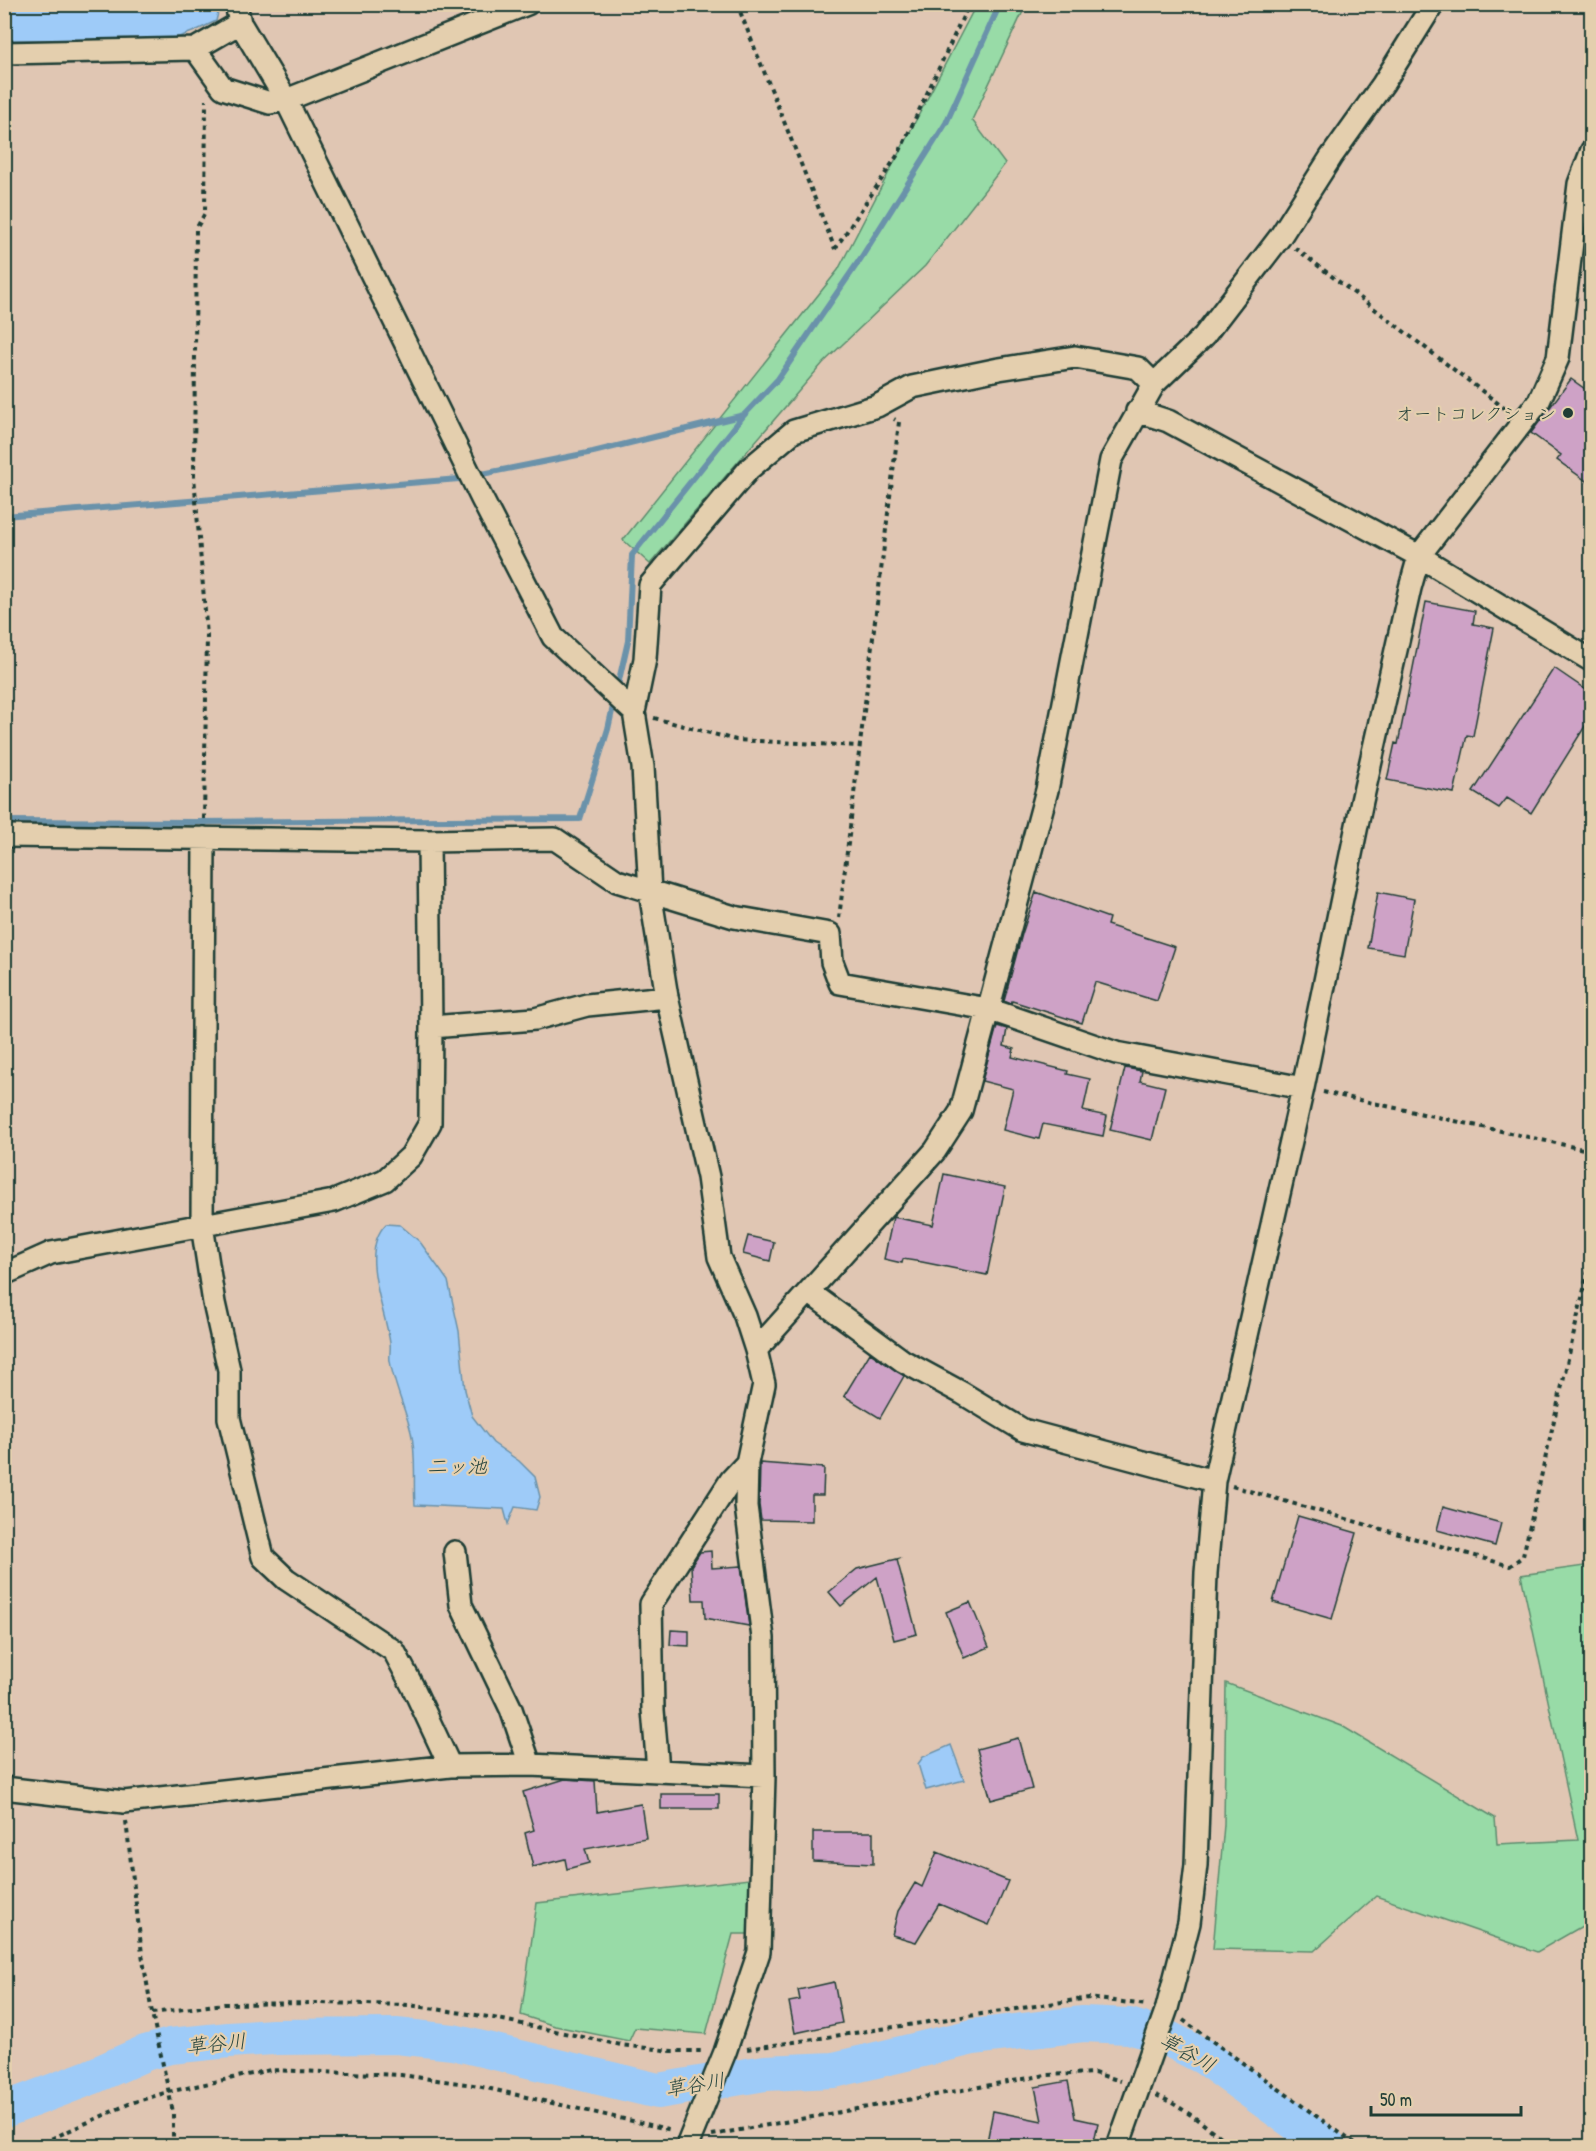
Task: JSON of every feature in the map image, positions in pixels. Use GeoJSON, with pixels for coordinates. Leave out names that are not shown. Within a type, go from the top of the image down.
{"type":"FeatureCollection","features":[{"type":"Feature","properties":{"kind":"street"},"geometry":{"type":"LineString","coordinates":[[195,49],[223,88],[270,103],[286,100],[527,4]]}},
{"type":"Feature","properties":{"kind":"street"},"geometry":{"type":"LineString","coordinates":[[756,1350],[935,1151],[961,1111],[1047,790],[1110,460],[1154,384],[1204,336],[1280,237],[1330,157],[1383,84],[1432,4]]}},
{"type":"Feature","properties":{"kind":"street"},"geometry":{"type":"LineString","coordinates":[[4,53],[195,49],[238,14],[286,100],[477,489],[553,637],[634,712]]}},
{"type":"Feature","properties":{"kind":"street"},"geometry":{"type":"LineString","coordinates":[[1118,2146],[1167,2008],[1189,1923],[1196,1865],[1206,1573],[1214,1481],[1303,1088],[1362,801],[1410,588],[1419,556],[1539,401],[1558,358],[1579,184],[1592,150]]}},
{"type":"Feature","properties":{"kind":"street"},"geometry":{"type":"LineString","coordinates":[[689,2140],[725,2052],[759,1952],[764,1776],[763,1638],[746,1506],[747,1463],[764,1384],[745,1316],[719,1257],[708,1177],[667,997],[650,892],[643,767],[634,712],[645,659],[650,585],[749,469],[794,431],[877,406],[912,387],[999,369],[1075,357],[1138,368],[1154,384]]}},
{"type":"Feature","properties":{"kind":"street"},"geometry":{"type":"LineString","coordinates":[[1137,411],[1168,420],[1419,556],[1592,661]]}},
{"type":"Feature","properties":{"kind":"street"},"geometry":{"type":"LineString","coordinates":[[4,836],[429,841],[555,839],[617,881],[734,917],[830,934],[832,962],[840,983],[988,1009],[1116,1053],[1303,1088]]}},
{"type":"Feature","properties":{"kind":"street"},"geometry":{"type":"LineString","coordinates":[[204,838],[202,1225],[214,1303],[229,1370],[229,1418],[263,1557],[286,1579],[394,1652],[450,1766]]}},
{"type":"Feature","properties":{"kind":"street"},"geometry":{"type":"LineString","coordinates":[[5,1272],[51,1253],[334,1202],[385,1180],[411,1156],[430,1123],[429,841]]}},
{"type":"Feature","properties":{"kind":"street"},"geometry":{"type":"LineString","coordinates":[[431,1027],[535,1019],[587,1005],[667,997]]}},
{"type":"Feature","properties":{"kind":"street"},"geometry":{"type":"LineString","coordinates":[[809,1292],[903,1361],[1023,1430],[1214,1481]]}},
{"type":"Feature","properties":{"kind":"street"},"geometry":{"type":"LineString","coordinates":[[658,1770],[652,1710],[651,1604],[731,1480],[747,1463]]}},
{"type":"Feature","properties":{"kind":"street"},"geometry":{"type":"LineString","coordinates":[[455,1552],[461,1605],[512,1709],[530,1765]]}},
{"type":"Feature","properties":{"kind":"street"},"geometry":{"type":"LineString","coordinates":[[4,1788],[124,1802],[450,1766],[530,1765],[764,1776]]}},
{"type":"Feature","properties":{"kind":"path"},"geometry":{"type":"LineString","coordinates":[[737,4],[835,249],[899,153],[969,4]]}},
{"type":"Feature","properties":{"kind":"path"},"geometry":{"type":"LineString","coordinates":[[204,838],[207,636],[194,476],[196,230],[205,213],[208,69]]}},
{"type":"Feature","properties":{"kind":"path"},"geometry":{"type":"LineString","coordinates":[[1280,237],[1523,422]]}},
{"type":"Feature","properties":{"kind":"path"},"geometry":{"type":"LineString","coordinates":[[830,934],[838,924],[899,423],[877,406]]}},
{"type":"Feature","properties":{"kind":"path"},"geometry":{"type":"LineString","coordinates":[[634,712],[736,740],[860,746]]}},
{"type":"Feature","properties":{"kind":"path"},"geometry":{"type":"LineString","coordinates":[[1303,1088],[1592,1151]]}},
{"type":"Feature","properties":{"kind":"path"},"geometry":{"type":"LineString","coordinates":[[1214,1481],[1510,1566],[1523,1556],[1592,1254]]}},
{"type":"Feature","properties":{"kind":"path"},"geometry":{"type":"LineString","coordinates":[[124,1802],[142,1954],[173,2112],[173,2146]]}},
{"type":"Feature","properties":{"kind":"path"},"geometry":{"type":"LineString","coordinates":[[152,2013],[224,2004],[409,2005],[489,2017],[621,2045],[672,2051],[725,2052],[1089,1998],[1167,2008],[1358,2146]]}},
{"type":"Feature","properties":{"kind":"path"},"geometry":{"type":"LineString","coordinates":[[35,2146],[131,2103],[168,2092],[270,2070],[401,2075],[473,2085],[689,2140],[1046,2075],[1094,2073],[1139,2086],[1167,2100],[1231,2146]]}},
{"type":"Feature","properties":{"kind":"green space"},"geometry":{"type":"Polygon","coordinates":[[[976,5],[1026,5],[972,120],[1005,164],[925,266],[823,363],[650,564],[623,540],[838,270],[976,5]]]}},
{"type":"Feature","properties":{"kind":"green space"},"geometry":{"type":"Polygon","coordinates":[[[1591,1565],[1591,1921],[1537,1952],[1376,1896],[1314,1951],[1213,1949],[1224,1825],[1226,1683],[1342,1726],[1495,1818],[1497,1844],[1578,1840],[1521,1575],[1591,1565]]]}},
{"type":"Feature","properties":{"kind":"green space"},"geometry":{"type":"Polygon","coordinates":[[[749,1879],[753,1934],[733,1934],[706,2034],[635,2028],[629,2041],[555,2026],[521,2015],[537,1903],[749,1879]]]}},
{"type":"Feature","properties":{"kind":"water"},"geometry":{"type":"Polygon","coordinates":[[[218,4],[216,21],[171,40],[5,40],[4,5],[218,4]]]}},
{"type":"Feature","properties":{"kind":"water","name":"二ッ池"},"geometry":{"type":"Polygon","coordinates":[[[386,1224],[400,1225],[420,1242],[448,1281],[459,1331],[465,1390],[472,1416],[493,1443],[519,1461],[535,1477],[540,1497],[536,1510],[515,1507],[508,1524],[504,1509],[415,1505],[413,1441],[392,1370],[388,1330],[374,1266],[374,1250],[378,1236],[386,1224]]]}},
{"type":"Feature","properties":{"kind":"water"},"geometry":{"type":"Polygon","coordinates":[[[951,1745],[964,1780],[926,1790],[918,1764],[923,1757],[951,1745]]]}},
{"type":"Feature","properties":{"kind":"building","name":"オートコレクション"},"geometry":{"type":"Polygon","coordinates":[[[1571,379],[1592,394],[1592,485],[1557,460],[1561,455],[1531,433],[1571,379]]]}},
{"type":"Feature","properties":{"kind":"building"},"geometry":{"type":"Polygon","coordinates":[[[1426,602],[1475,611],[1473,624],[1494,628],[1473,736],[1467,735],[1454,793],[1387,780],[1395,743],[1398,744],[1426,602]]]}},
{"type":"Feature","properties":{"kind":"building"},"geometry":{"type":"Polygon","coordinates":[[[1554,668],[1592,694],[1592,715],[1531,813],[1507,798],[1499,808],[1473,792],[1554,668]]]}},
{"type":"Feature","properties":{"kind":"building"},"geometry":{"type":"Polygon","coordinates":[[[1036,892],[1109,918],[1107,925],[1175,947],[1157,1001],[1095,982],[1082,1023],[1012,1001],[1011,1004],[1004,1001],[1036,892]]]}},
{"type":"Feature","properties":{"kind":"building"},"geometry":{"type":"Polygon","coordinates":[[[1378,892],[1414,899],[1404,954],[1368,948],[1378,892]]]}},
{"type":"Feature","properties":{"kind":"building"},"geometry":{"type":"Polygon","coordinates":[[[997,1026],[1007,1029],[1004,1046],[1014,1049],[1012,1057],[1090,1079],[1083,1111],[1107,1116],[1103,1136],[1043,1124],[1039,1139],[1003,1130],[1013,1089],[982,1081],[997,1026]]]}},
{"type":"Feature","properties":{"kind":"building"},"geometry":{"type":"Polygon","coordinates":[[[1125,1068],[1142,1071],[1140,1081],[1165,1087],[1152,1140],[1110,1130],[1125,1068]]]}},
{"type":"Feature","properties":{"kind":"building"},"geometry":{"type":"Polygon","coordinates":[[[944,1174],[1005,1187],[987,1275],[903,1259],[902,1263],[884,1259],[893,1217],[933,1225],[944,1174]]]}},
{"type":"Feature","properties":{"kind":"building"},"geometry":{"type":"Polygon","coordinates":[[[748,1236],[774,1242],[770,1261],[743,1254],[748,1236]]]}},
{"type":"Feature","properties":{"kind":"building"},"geometry":{"type":"Polygon","coordinates":[[[870,1353],[904,1376],[880,1418],[844,1396],[870,1353]]]}},
{"type":"Feature","properties":{"kind":"building"},"geometry":{"type":"Polygon","coordinates":[[[760,1463],[824,1468],[823,1495],[812,1495],[812,1521],[761,1520],[760,1463]]]}},
{"type":"Feature","properties":{"kind":"building"},"geometry":{"type":"Polygon","coordinates":[[[1443,1507],[1501,1523],[1495,1546],[1437,1530],[1443,1507]]]}},
{"type":"Feature","properties":{"kind":"building"},"geometry":{"type":"Polygon","coordinates":[[[1298,1516],[1357,1533],[1332,1619],[1273,1602],[1298,1516]]]}},
{"type":"Feature","properties":{"kind":"building"},"geometry":{"type":"Polygon","coordinates":[[[711,1551],[712,1568],[741,1566],[749,1626],[705,1618],[704,1600],[693,1600],[691,1566],[700,1552],[711,1551]]]}},
{"type":"Feature","properties":{"kind":"building"},"geometry":{"type":"Polygon","coordinates":[[[901,1558],[897,1560],[917,1634],[894,1640],[877,1577],[841,1606],[829,1592],[857,1569],[901,1558]]]}},
{"type":"Feature","properties":{"kind":"building"},"geometry":{"type":"Polygon","coordinates":[[[970,1602],[989,1647],[964,1658],[946,1612],[970,1602]]]}},
{"type":"Feature","properties":{"kind":"building"},"geometry":{"type":"Polygon","coordinates":[[[671,1630],[689,1631],[689,1646],[670,1645],[671,1630]]]}},
{"type":"Feature","properties":{"kind":"building"},"geometry":{"type":"Polygon","coordinates":[[[1018,1738],[1032,1789],[991,1800],[977,1749],[1018,1738]]]}},
{"type":"Feature","properties":{"kind":"building"},"geometry":{"type":"Polygon","coordinates":[[[565,1779],[595,1781],[597,1812],[641,1804],[646,1838],[585,1849],[589,1863],[567,1869],[565,1859],[533,1867],[525,1833],[534,1830],[523,1792],[565,1779]]]}},
{"type":"Feature","properties":{"kind":"building"},"geometry":{"type":"Polygon","coordinates":[[[661,1794],[719,1794],[719,1809],[661,1809],[661,1794]]]}},
{"type":"Feature","properties":{"kind":"building"},"geometry":{"type":"Polygon","coordinates":[[[813,1832],[873,1832],[873,1864],[813,1861],[813,1832]]]}},
{"type":"Feature","properties":{"kind":"building"},"geometry":{"type":"Polygon","coordinates":[[[937,1852],[1008,1881],[989,1925],[939,1904],[916,1942],[892,1935],[898,1911],[915,1883],[922,1887],[937,1852]]]}},
{"type":"Feature","properties":{"kind":"building"},"geometry":{"type":"Polygon","coordinates":[[[834,1982],[842,2023],[795,2033],[789,2002],[800,2000],[798,1990],[834,1982]]]}},
{"type":"Feature","properties":{"kind":"building"},"geometry":{"type":"Polygon","coordinates":[[[1068,2081],[1075,2118],[1098,2123],[1093,2146],[1012,2146],[987,2142],[993,2111],[1042,2121],[1035,2087],[1068,2081]]]}},
{"type":"Feature","properties":{"kind":"waterway"},"geometry":{"type":"LineString","coordinates":[[617,689],[628,641],[632,555],[744,415],[778,379],[861,258],[946,123],[1000,4]]}},
{"type":"Feature","properties":{"kind":"waterway"},"geometry":{"type":"LineString","coordinates":[[482,474],[593,452],[744,415]]}},
{"type":"Feature","properties":{"kind":"waterway"},"geometry":{"type":"LineString","coordinates":[[4,516],[459,479]]}},
{"type":"Feature","properties":{"kind":"waterway"},"geometry":{"type":"LineString","coordinates":[[4,821],[580,819],[614,702]]}},
{"type":"Feature","properties":{"kind":"waterway","name":"草谷川"},"geometry":{"type":"LineString","coordinates":[[4,2110],[91,2077],[145,2053],[170,2046],[229,2040],[273,2037],[396,2036],[453,2042],[658,2091],[765,2073],[834,2070],[973,2037],[1083,2024],[1129,2026],[1163,2036],[1204,2057],[1328,2146]]}},
{"type":"Feature","properties":{"kind":"place","name":"オートコレクション"},"geometry":{"type":"Point","coordinates":[1568,413]}}]}
